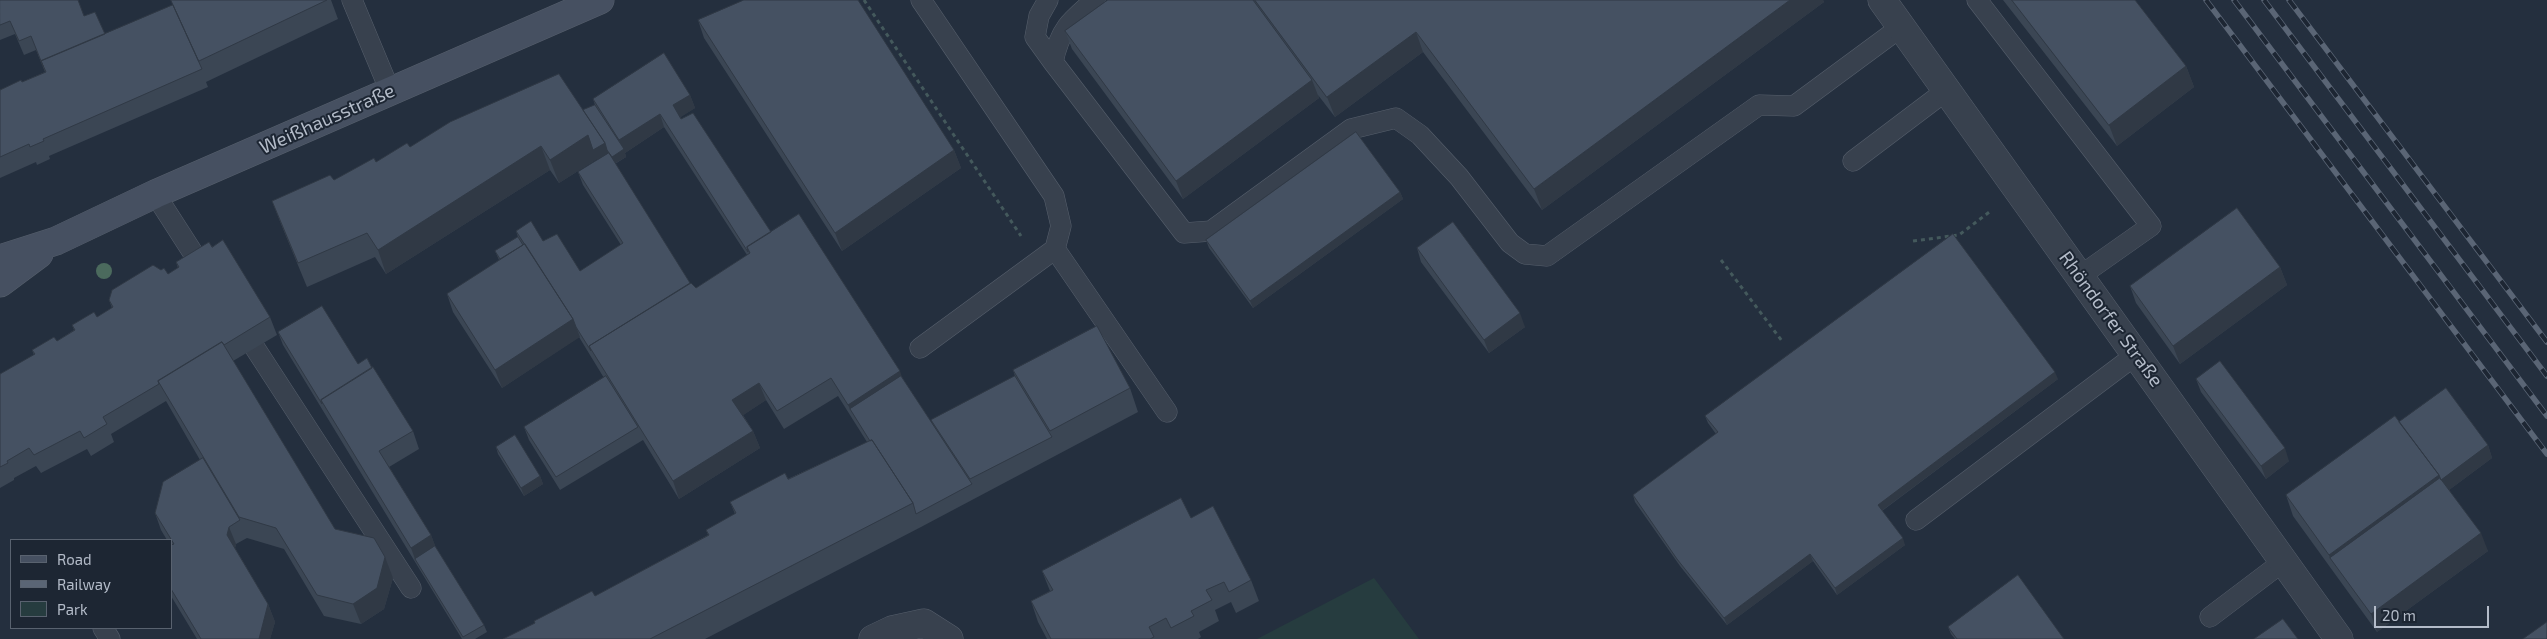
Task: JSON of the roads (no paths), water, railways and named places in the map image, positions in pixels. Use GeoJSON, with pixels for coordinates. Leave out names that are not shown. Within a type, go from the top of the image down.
{"type":"FeatureCollection","features":[{"type":"Feature","properties":{"kind":"main road","name":"Weißhausstraße"},"geometry":{"type":"LineString","coordinates":[[0,259],[56,241],[155,194],[600,0]]}},
{"type":"Feature","properties":{"kind":"main road","name":"Weißhausstraße"},"geometry":{"type":"LineString","coordinates":[[0,283],[56,241]]}},
{"type":"Feature","properties":{"kind":"street","name":"Rhöndorfer Straße"},"geometry":{"type":"LineString","coordinates":[[1882,0],[2339,639]]}},
{"type":"Feature","properties":{"kind":"street"},"geometry":{"type":"LineString","coordinates":[[873,639],[892,630],[924,623],[949,639]]}},
{"type":"Feature","properties":{"kind":"lane"},"geometry":{"type":"LineString","coordinates":[[352,0],[390,91]]}},
{"type":"Feature","properties":{"kind":"lane"},"geometry":{"type":"LineString","coordinates":[[920,348],[1056,249],[1061,226],[1054,196],[922,0]]}},
{"type":"Feature","properties":{"kind":"lane"},"geometry":{"type":"LineString","coordinates":[[1048,0],[1039,16],[1035,37],[1184,233],[1211,231],[1351,129],[1396,118],[1420,135],[1459,177],[1510,243],[1524,254],[1547,256],[1758,105],[1794,106],[1901,27]]}},
{"type":"Feature","properties":{"kind":"lane"},"geometry":{"type":"LineString","coordinates":[[1053,62],[1058,40],[1066,25],[1095,0]]}},
{"type":"Feature","properties":{"kind":"lane"},"geometry":{"type":"LineString","coordinates":[[1977,0],[2151,226],[2080,276]]}},
{"type":"Feature","properties":{"kind":"lane"},"geometry":{"type":"LineString","coordinates":[[1853,160],[1947,90]]}},
{"type":"Feature","properties":{"kind":"lane"},"geometry":{"type":"LineString","coordinates":[[155,194],[202,267]]}},
{"type":"Feature","properties":{"kind":"lane"},"geometry":{"type":"LineString","coordinates":[[1056,249],[1167,412]]}},
{"type":"Feature","properties":{"kind":"lane"},"geometry":{"type":"LineString","coordinates":[[255,348],[411,588]]}},
{"type":"Feature","properties":{"kind":"lane"},"geometry":{"type":"LineString","coordinates":[[1916,520],[2137,354]]}},
{"type":"Feature","properties":{"kind":"lane"},"geometry":{"type":"LineString","coordinates":[[2210,617],[2284,561]]}},
{"type":"Feature","properties":{"kind":"railway"},"geometry":{"type":"LineString","coordinates":[[2206,0],[2547,454]]}},
{"type":"Feature","properties":{"kind":"railway"},"geometry":{"type":"LineString","coordinates":[[2234,0],[2547,416]]}},
{"type":"Feature","properties":{"kind":"railway"},"geometry":{"type":"LineString","coordinates":[[2264,0],[2547,376]]}},
{"type":"Feature","properties":{"kind":"railway"},"geometry":{"type":"LineString","coordinates":[[2289,0],[2547,342]]}}]}
